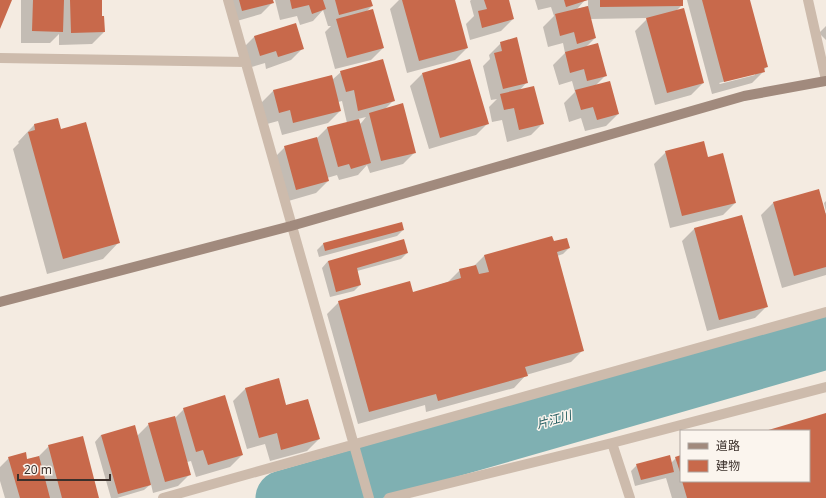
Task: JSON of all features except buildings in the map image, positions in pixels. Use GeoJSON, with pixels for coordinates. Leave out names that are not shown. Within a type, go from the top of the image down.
{"type":"FeatureCollection","features":[{"type":"Feature","properties":{"kind":"street"},"geometry":{"type":"LineString","coordinates":[[228,0],[369,496]]}},
{"type":"Feature","properties":{"kind":"street"},"geometry":{"type":"LineString","coordinates":[[0,302],[291,226],[744,96],[826,80],[808,0]]}},
{"type":"Feature","properties":{"kind":"street"},"geometry":{"type":"LineString","coordinates":[[0,58],[246,62]]}},
{"type":"Feature","properties":{"kind":"street"},"geometry":{"type":"LineString","coordinates":[[163,498],[356,449],[826,312]]}},
{"type":"Feature","properties":{"kind":"street"},"geometry":{"type":"LineString","coordinates":[[389,498],[612,443],[826,387]]}},
{"type":"Feature","properties":{"kind":"street"},"geometry":{"type":"LineString","coordinates":[[612,443],[630,498]]}},
{"type":"Feature","properties":{"kind":"waterway","name":"片江川"},"geometry":{"type":"LineString","coordinates":[[283,498],[826,342]]}}]}
